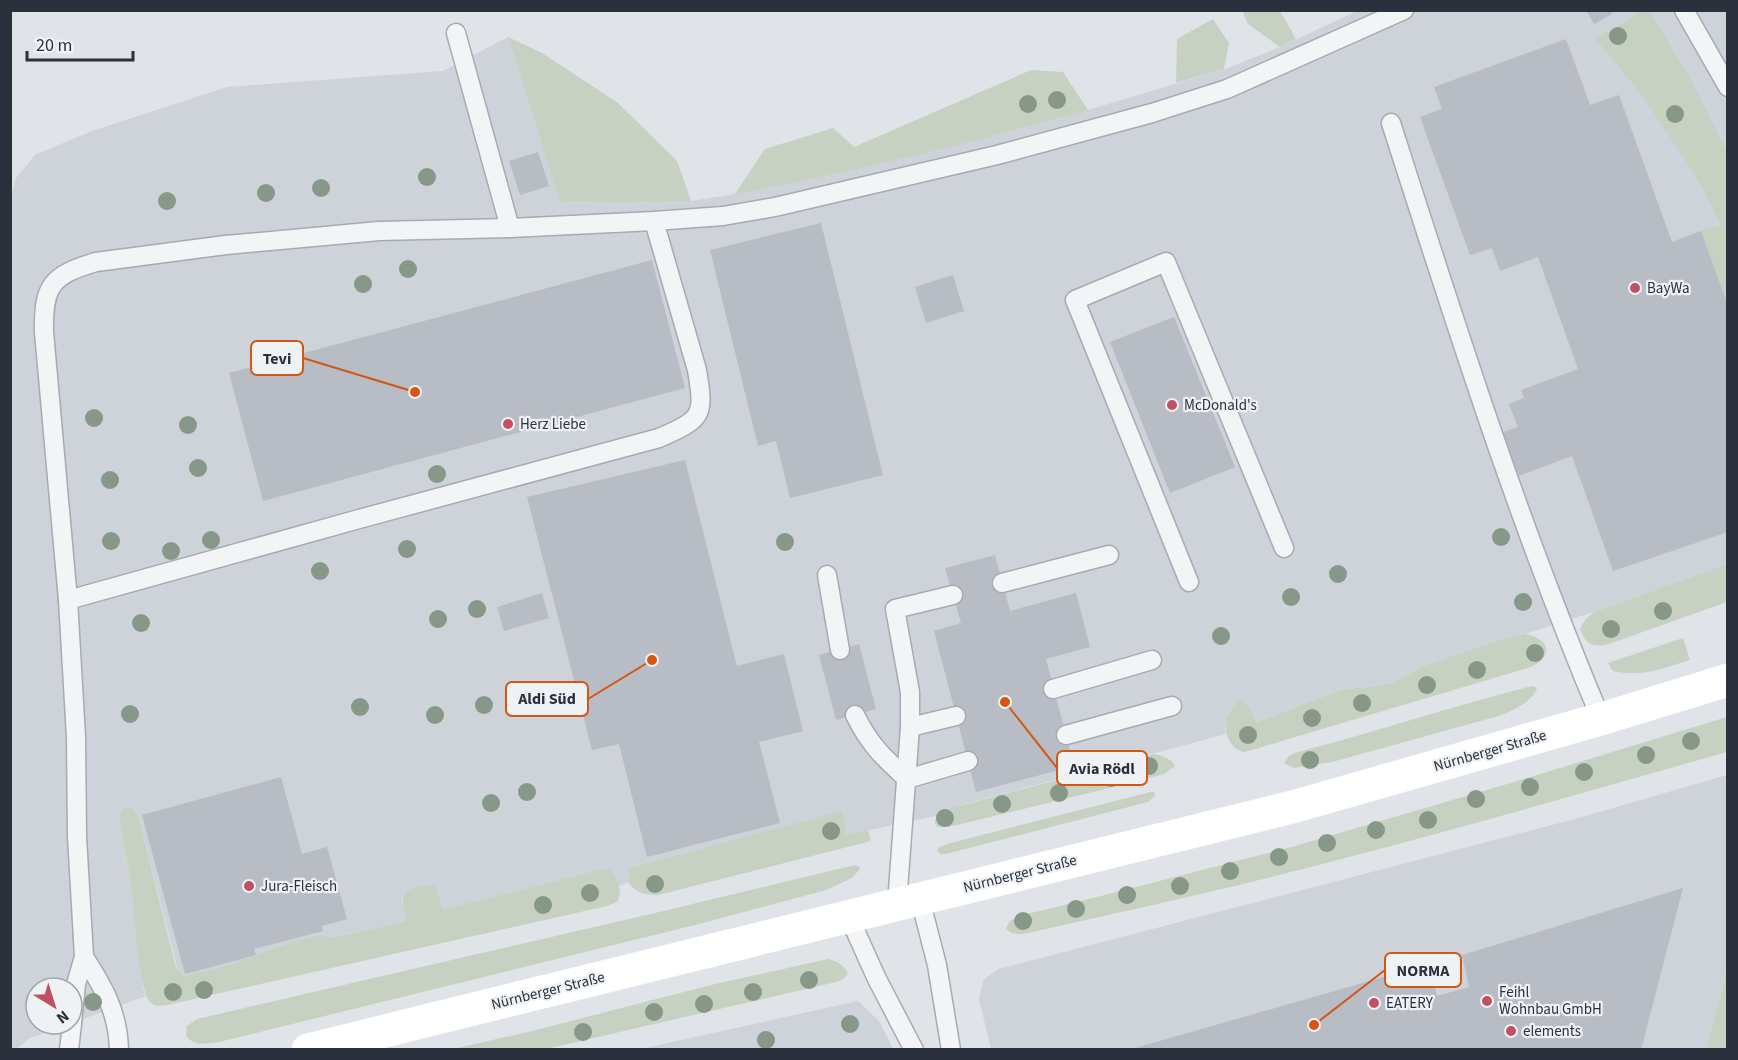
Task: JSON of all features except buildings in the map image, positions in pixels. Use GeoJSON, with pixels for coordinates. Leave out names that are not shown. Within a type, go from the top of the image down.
{"type":"FeatureCollection","features":[{"type":"Feature","properties":{"kind":"main road","name":"Nürnberger Straße"},"geometry":{"type":"LineString","coordinates":[[308,1050],[1296,806],[1601,719],[1728,680]]}},
{"type":"Feature","properties":{"kind":"lane"},"geometry":{"type":"LineString","coordinates":[[78,976],[84,957],[77,836],[76,737],[68,600],[43,309],[46,296],[63,274],[96,262],[226,245],[379,231],[654,221],[723,216],[775,207],[997,155],[1152,113],[1227,89],[1404,10]]}},
{"type":"Feature","properties":{"kind":"lane"},"geometry":{"type":"LineString","coordinates":[[1684,10],[1728,87]]}},
{"type":"Feature","properties":{"kind":"lane"},"geometry":{"type":"LineString","coordinates":[[456,33],[510,228]]}},
{"type":"Feature","properties":{"kind":"lane"},"geometry":{"type":"LineString","coordinates":[[1391,123],[1501,459],[1576,662],[1601,719]]}},
{"type":"Feature","properties":{"kind":"lane"},"geometry":{"type":"LineString","coordinates":[[68,600],[658,438],[682,428],[694,420],[700,408],[701,395],[697,370],[654,221]]}},
{"type":"Feature","properties":{"kind":"lane"},"geometry":{"type":"LineString","coordinates":[[1189,582],[1075,300],[1166,262],[1284,548]]}},
{"type":"Feature","properties":{"kind":"lane"},"geometry":{"type":"LineString","coordinates":[[1002,583],[1109,555]]}},
{"type":"Feature","properties":{"kind":"lane"},"geometry":{"type":"LineString","coordinates":[[826,575],[840,650]]}},
{"type":"Feature","properties":{"kind":"lane"},"geometry":{"type":"LineString","coordinates":[[951,1050],[937,965],[908,902],[907,779],[910,692],[895,609],[953,595]]}},
{"type":"Feature","properties":{"kind":"lane"},"geometry":{"type":"LineString","coordinates":[[1053,688],[1152,660]]}},
{"type":"Feature","properties":{"kind":"lane"},"geometry":{"type":"LineString","coordinates":[[1065,735],[1173,706]]}},
{"type":"Feature","properties":{"kind":"lane"},"geometry":{"type":"LineString","coordinates":[[855,715],[879,754],[907,779]]}},
{"type":"Feature","properties":{"kind":"lane"},"geometry":{"type":"LineString","coordinates":[[910,727],[956,716]]}},
{"type":"Feature","properties":{"kind":"lane"},"geometry":{"type":"LineString","coordinates":[[907,779],[968,761]]}},
{"type":"Feature","properties":{"kind":"lane"},"geometry":{"type":"LineString","coordinates":[[849,917],[877,979],[914,1050]]}},
{"type":"Feature","properties":{"kind":"lane"},"geometry":{"type":"LineString","coordinates":[[84,957],[107,995],[115,1020],[119,1050]]}},
{"type":"Feature","properties":{"kind":"shaded area"},"geometry":{"type":"Polygon","coordinates":[[[1357,11],[1727,11],[1727,564],[1597,611],[1424,666],[1392,683],[1343,689],[1255,722],[1225,726],[1226,734],[961,805],[936,816],[846,835],[841,812],[629,868],[628,882],[619,886],[610,867],[443,909],[436,887],[426,885],[412,888],[404,894],[402,899],[406,921],[336,937],[323,935],[233,964],[185,976],[178,971],[138,815],[132,807],[128,806],[120,823],[132,890],[143,988],[146,996],[84,1019],[84,976],[24,976],[24,1036],[36,1036],[11,1050],[10,202],[16,178],[35,155],[92,131],[227,87],[443,71],[508,37],[560,202],[691,201],[735,194],[1012,131],[1225,69],[1280,47],[1357,11]]]}},
{"type":"Feature","properties":{"kind":"shaded area"},"geometry":{"type":"Polygon","coordinates":[[[1727,775],[1727,969],[1706,1049],[991,1049],[979,999],[984,979],[999,969],[1575,819],[1727,775]]]}},
{"type":"Feature","properties":{"kind":"shaded area"},"geometry":{"type":"Polygon","coordinates":[[[858,1001],[879,1021],[893,1049],[641,1049],[858,1001]]]}},
{"type":"Feature","properties":{"kind":"green space"},"geometry":{"type":"Polygon","coordinates":[[[1242,11],[1280,11],[1296,39],[1280,47],[1248,24],[1242,11]]]}},
{"type":"Feature","properties":{"kind":"green space"},"geometry":{"type":"Polygon","coordinates":[[[1642,11],[1650,11],[1693,84],[1727,152],[1727,306],[1701,231],[1721,225],[1698,179],[1642,95],[1596,39],[1642,11]]]}},
{"type":"Feature","properties":{"kind":"green space"},"geometry":{"type":"Polygon","coordinates":[[[1213,19],[1229,43],[1224,69],[1176,83],[1177,39],[1213,19]]]}},
{"type":"Feature","properties":{"kind":"green space"},"geometry":{"type":"Polygon","coordinates":[[[508,37],[542,53],[618,103],[677,161],[691,201],[560,202],[508,37]]]}},
{"type":"Feature","properties":{"kind":"green space"},"geometry":{"type":"Polygon","coordinates":[[[1031,70],[1063,72],[1088,110],[912,156],[735,194],[765,149],[833,128],[854,147],[1031,70]]]}},
{"type":"Feature","properties":{"kind":"green space"},"geometry":{"type":"Polygon","coordinates":[[[1727,564],[1727,602],[1606,645],[1590,643],[1582,634],[1580,629],[1583,623],[1597,611],[1727,564]]]}},
{"type":"Feature","properties":{"kind":"green space"},"geometry":{"type":"Polygon","coordinates":[[[1525,634],[1539,639],[1546,648],[1544,658],[1531,667],[1245,752],[1234,747],[1229,740],[1226,723],[1233,708],[1241,700],[1246,702],[1256,722],[1343,689],[1392,683],[1424,666],[1525,634]]]}},
{"type":"Feature","properties":{"kind":"green space"},"geometry":{"type":"Polygon","coordinates":[[[1683,638],[1690,660],[1643,673],[1613,671],[1608,663],[1683,638]]]}},
{"type":"Feature","properties":{"kind":"green space"},"geometry":{"type":"Polygon","coordinates":[[[1532,686],[1537,688],[1525,703],[1495,717],[1332,762],[1294,768],[1284,763],[1289,756],[1295,753],[1532,686]]]}},
{"type":"Feature","properties":{"kind":"green space"},"geometry":{"type":"Polygon","coordinates":[[[1727,717],[1727,752],[1435,834],[1230,887],[1029,933],[1013,933],[1006,928],[1010,921],[1027,914],[1295,846],[1727,717]]]}},
{"type":"Feature","properties":{"kind":"green space"},"geometry":{"type":"Polygon","coordinates":[[[1154,754],[1168,759],[1175,765],[1174,767],[1164,774],[1134,782],[949,827],[937,827],[935,823],[936,816],[952,808],[1154,754]]]}},
{"type":"Feature","properties":{"kind":"green space"},"geometry":{"type":"Polygon","coordinates":[[[1154,792],[1155,796],[1148,802],[946,854],[940,854],[937,850],[947,844],[1154,792]]]}},
{"type":"Feature","properties":{"kind":"green space"},"geometry":{"type":"Polygon","coordinates":[[[128,806],[132,807],[138,815],[175,964],[178,971],[185,976],[233,964],[296,941],[323,935],[336,937],[406,921],[404,896],[410,889],[422,886],[436,887],[443,909],[610,867],[620,893],[617,902],[607,906],[160,1006],[150,1002],[146,995],[140,967],[132,892],[120,823],[122,811],[128,806]]]}},
{"type":"Feature","properties":{"kind":"green space"},"geometry":{"type":"Polygon","coordinates":[[[842,811],[846,835],[868,830],[871,841],[658,895],[642,893],[628,882],[629,868],[842,811]]]}},
{"type":"Feature","properties":{"kind":"green space"},"geometry":{"type":"Polygon","coordinates":[[[855,865],[860,869],[852,878],[826,890],[699,924],[219,1042],[197,1043],[186,1035],[187,1026],[197,1019],[855,865]]]}},
{"type":"Feature","properties":{"kind":"green space"},"geometry":{"type":"Polygon","coordinates":[[[828,959],[845,968],[848,974],[842,980],[546,1049],[453,1049],[711,985],[828,959]]]}},
{"type":"Feature","properties":{"kind":"green space"},"geometry":{"type":"Polygon","coordinates":[[[1727,970],[1727,1049],[1706,1049],[1727,970]]]}},
{"type":"Feature","properties":{"kind":"place","name":"BayWa"},"geometry":{"type":"Point","coordinates":[1635,288]}},
{"type":"Feature","properties":{"kind":"place","name":"Tevi"},"geometry":{"type":"Point","coordinates":[415,392]}},
{"type":"Feature","properties":{"kind":"place","name":"McDonald's"},"geometry":{"type":"Point","coordinates":[1172,405]}},
{"type":"Feature","properties":{"kind":"place","name":"Herz Liebe"},"geometry":{"type":"Point","coordinates":[508,424]}},
{"type":"Feature","properties":{"kind":"place","name":"Aldi Süd"},"geometry":{"type":"Point","coordinates":[652,660]}},
{"type":"Feature","properties":{"kind":"place","name":"Avia Rödl"},"geometry":{"type":"Point","coordinates":[1005,702]}},
{"type":"Feature","properties":{"kind":"place","name":"Jura-Fleisch"},"geometry":{"type":"Point","coordinates":[249,886]}},
{"type":"Feature","properties":{"kind":"place","name":"Feihl Wohnbau GmbH"},"geometry":{"type":"Point","coordinates":[1487,1001]}},
{"type":"Feature","properties":{"kind":"place","name":"EATERY"},"geometry":{"type":"Point","coordinates":[1374,1003]}},
{"type":"Feature","properties":{"kind":"place","name":"NORMA"},"geometry":{"type":"Point","coordinates":[1314,1025]}},
{"type":"Feature","properties":{"kind":"place","name":"elements"},"geometry":{"type":"Point","coordinates":[1511,1031]}}]}
